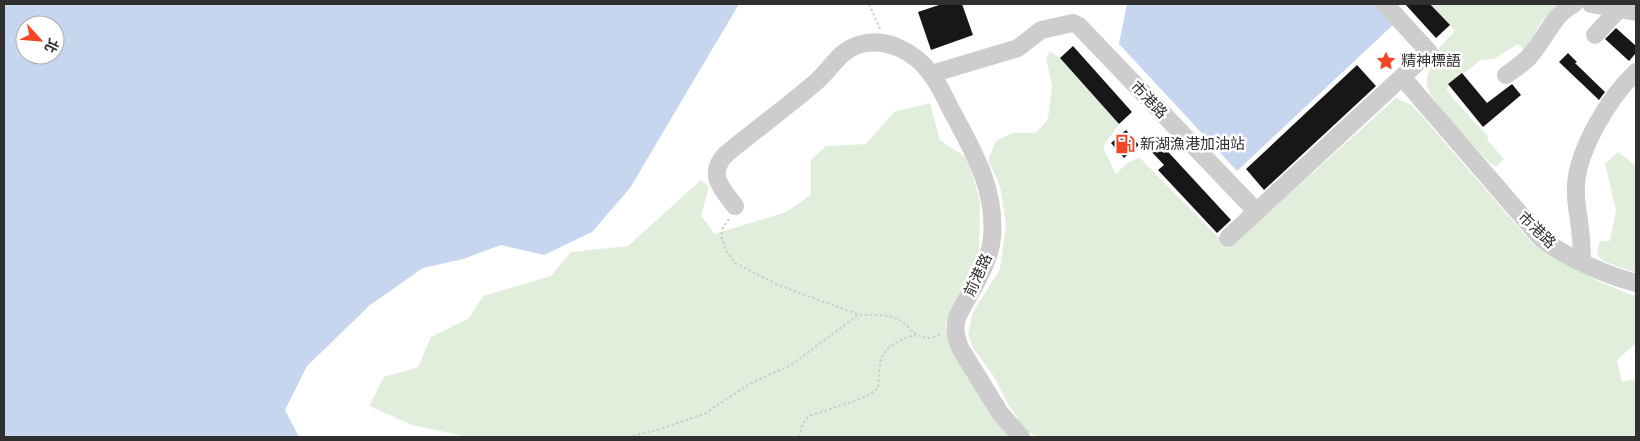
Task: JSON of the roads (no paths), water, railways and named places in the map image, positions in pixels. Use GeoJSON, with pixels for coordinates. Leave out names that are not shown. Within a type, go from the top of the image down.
{"type":"FeatureCollection","features":[{"type":"Feature","properties":{"kind":"street"},"geometry":{"type":"LineString","coordinates":[[1228,238],[1428,52],[1386,4]]}},
{"type":"Feature","properties":{"kind":"street"},"geometry":{"type":"LineString","coordinates":[[1506,75],[1527,60],[1555,19],[1565,8],[1574,4]]}},
{"type":"Feature","properties":{"kind":"street"},"geometry":{"type":"LineString","coordinates":[[1591,4],[1628,11]]}},
{"type":"Feature","properties":{"kind":"street"},"geometry":{"type":"LineString","coordinates":[[1595,35],[1628,11]]}},
{"type":"Feature","properties":{"kind":"street","name":"市港路"},"geometry":{"type":"LineString","coordinates":[[931,74],[1018,48],[1041,30],[1073,23],[1256,211]]}},
{"type":"Feature","properties":{"kind":"street","name":"前港路"},"geometry":{"type":"LineString","coordinates":[[735,206],[720,186],[717,178],[717,169],[724,155],[812,85],[846,51],[858,44],[886,43],[898,47],[911,55],[931,74],[973,149],[986,182],[992,221],[992,238],[988,259],[957,318],[955,327],[956,338],[960,348],[1000,413],[1021,437]]}},
{"type":"Feature","properties":{"kind":"street"},"geometry":{"type":"LineString","coordinates":[[1582,262],[1576,197],[1578,172],[1593,131],[1616,92],[1636,72]]}},
{"type":"Feature","properties":{"kind":"street","name":"市港路"},"geometry":{"type":"LineString","coordinates":[[1402,77],[1540,237],[1551,246],[1582,262],[1636,283]]}},
{"type":"Feature","properties":{"kind":"water"},"geometry":{"type":"Polygon","coordinates":[[[4,4],[739,4],[630,188],[592,232],[544,255],[501,245],[463,259],[423,268],[370,305],[307,366],[285,410],[299,437],[4,437],[4,4]]]}},
{"type":"Feature","properties":{"kind":"water"},"geometry":{"type":"Polygon","coordinates":[[[1127,4],[1375,4],[1394,24],[1237,171],[1119,44],[1127,4]]]}},
{"type":"Feature","properties":{"kind":"place","name":"精神標語"},"geometry":{"type":"Point","coordinates":[1386,61]}},
{"type":"Feature","properties":{"kind":"place","name":"新湖漁港加油站"},"geometry":{"type":"Point","coordinates":[1125,144]}}]}
